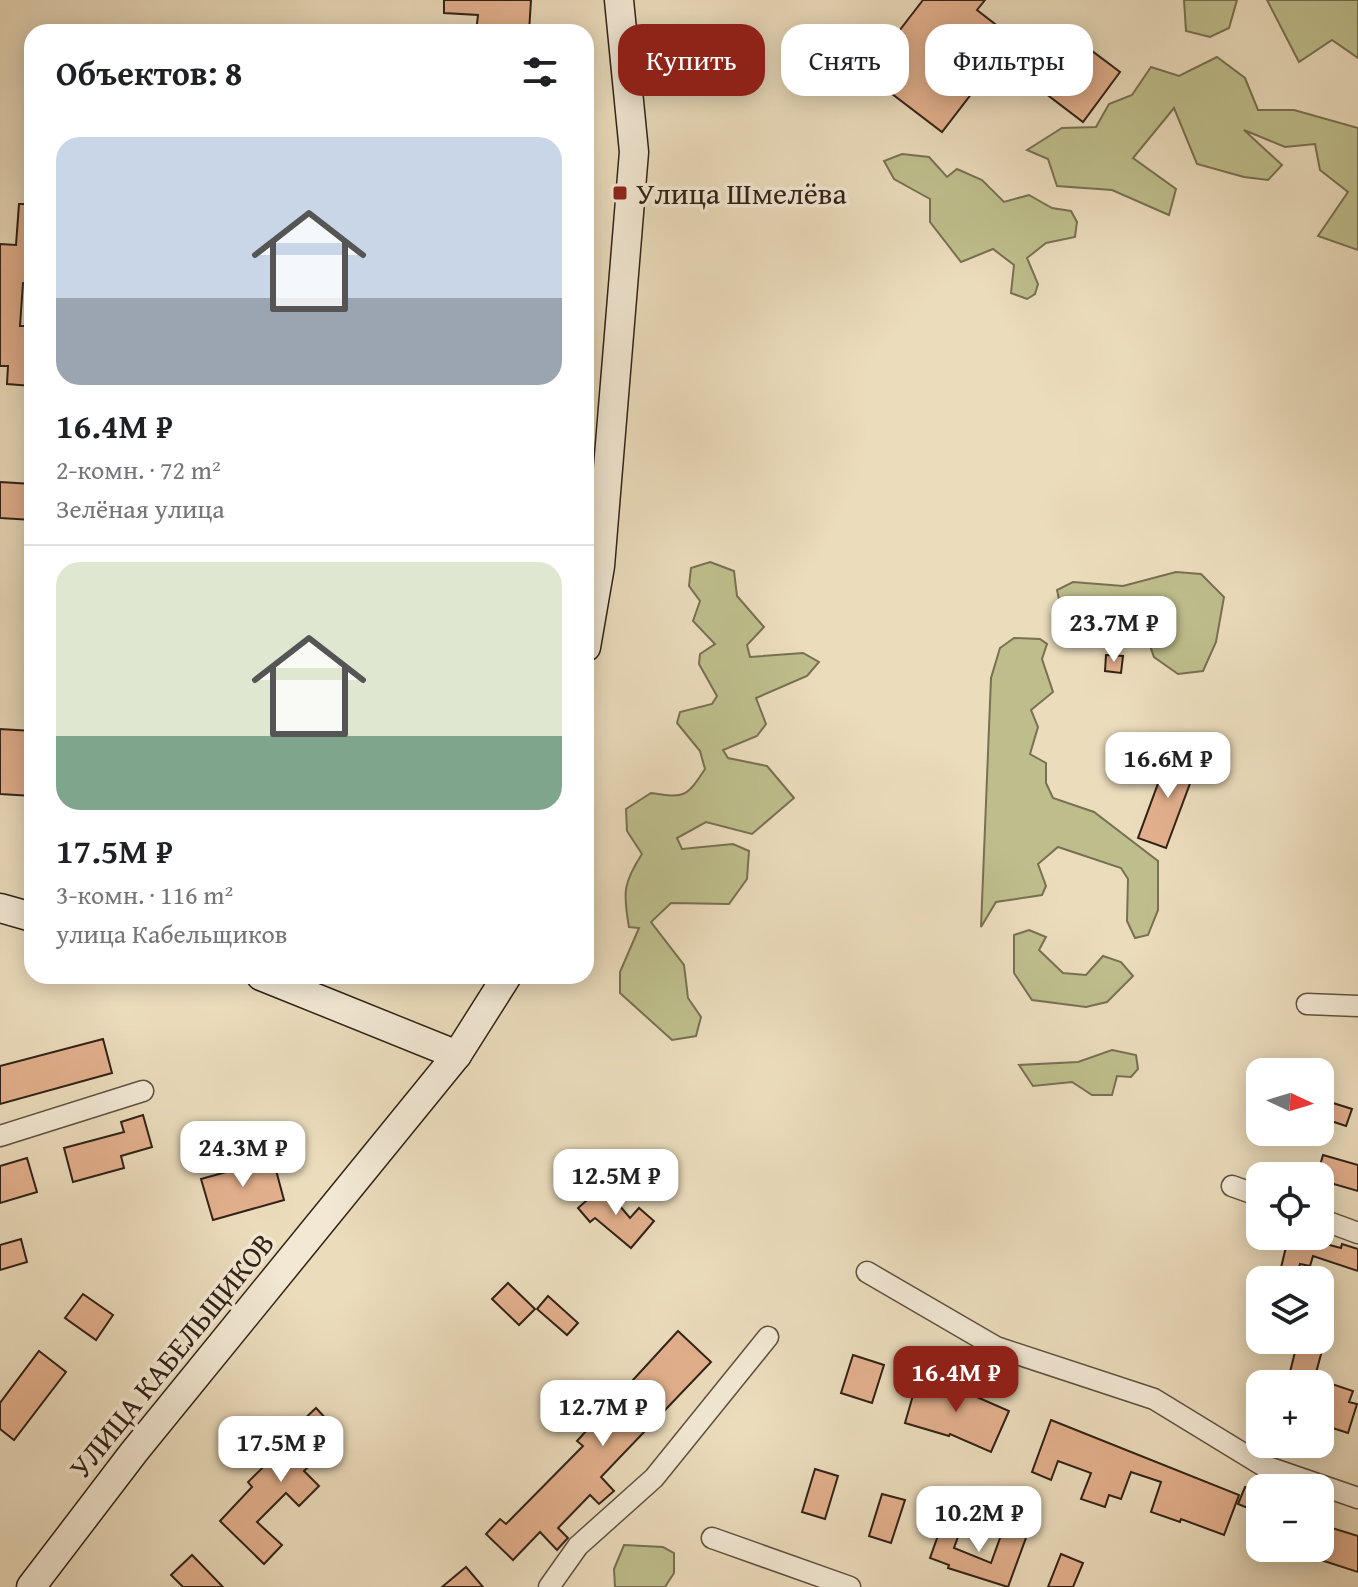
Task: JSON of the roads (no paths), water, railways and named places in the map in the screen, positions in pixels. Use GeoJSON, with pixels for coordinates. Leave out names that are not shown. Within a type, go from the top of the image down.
{"type":"FeatureCollection","features":[{"type":"Feature","properties":{"kind":"main road"},"geometry":{"type":"LineString","coordinates":[[594,601],[600,566],[634,152],[619,0]]}},
{"type":"Feature","properties":{"kind":"main road"},"geometry":{"type":"LineString","coordinates":[[0,908],[24,915]]}},
{"type":"Feature","properties":{"kind":"main road"},"geometry":{"type":"LineString","coordinates":[[281,984],[457,1055],[502,984]]}},
{"type":"Feature","properties":{"kind":"main road","name":"УЛИЦА КАБЕЛЬЩИКОВ"},"geometry":{"type":"LineString","coordinates":[[31,1587],[134,1452],[457,1055]]}},
{"type":"Feature","properties":{"kind":"street"},"geometry":{"type":"LineString","coordinates":[[1307,1004],[1358,1006]]}},
{"type":"Feature","properties":{"kind":"street"},"geometry":{"type":"LineString","coordinates":[[0,1136],[143,1091]]}},
{"type":"Feature","properties":{"kind":"street"},"geometry":{"type":"LineString","coordinates":[[1232,1186],[1246,1191]]}},
{"type":"Feature","properties":{"kind":"street"},"geometry":{"type":"LineString","coordinates":[[1334,1224],[1358,1233]]}},
{"type":"Feature","properties":{"kind":"street"},"geometry":{"type":"LineString","coordinates":[[867,1272],[996,1347],[1154,1399],[1262,1465],[1358,1498]]}},
{"type":"Feature","properties":{"kind":"street"},"geometry":{"type":"LineString","coordinates":[[549,1587],[578,1546],[654,1478],[768,1337]]}},
{"type":"Feature","properties":{"kind":"street"},"geometry":{"type":"LineString","coordinates":[[712,1538],[850,1587]]}},
{"type":"Feature","properties":{"kind":"place","name":"Улица Шмелёва"},"geometry":{"type":"Point","coordinates":[620,193]}}]}
